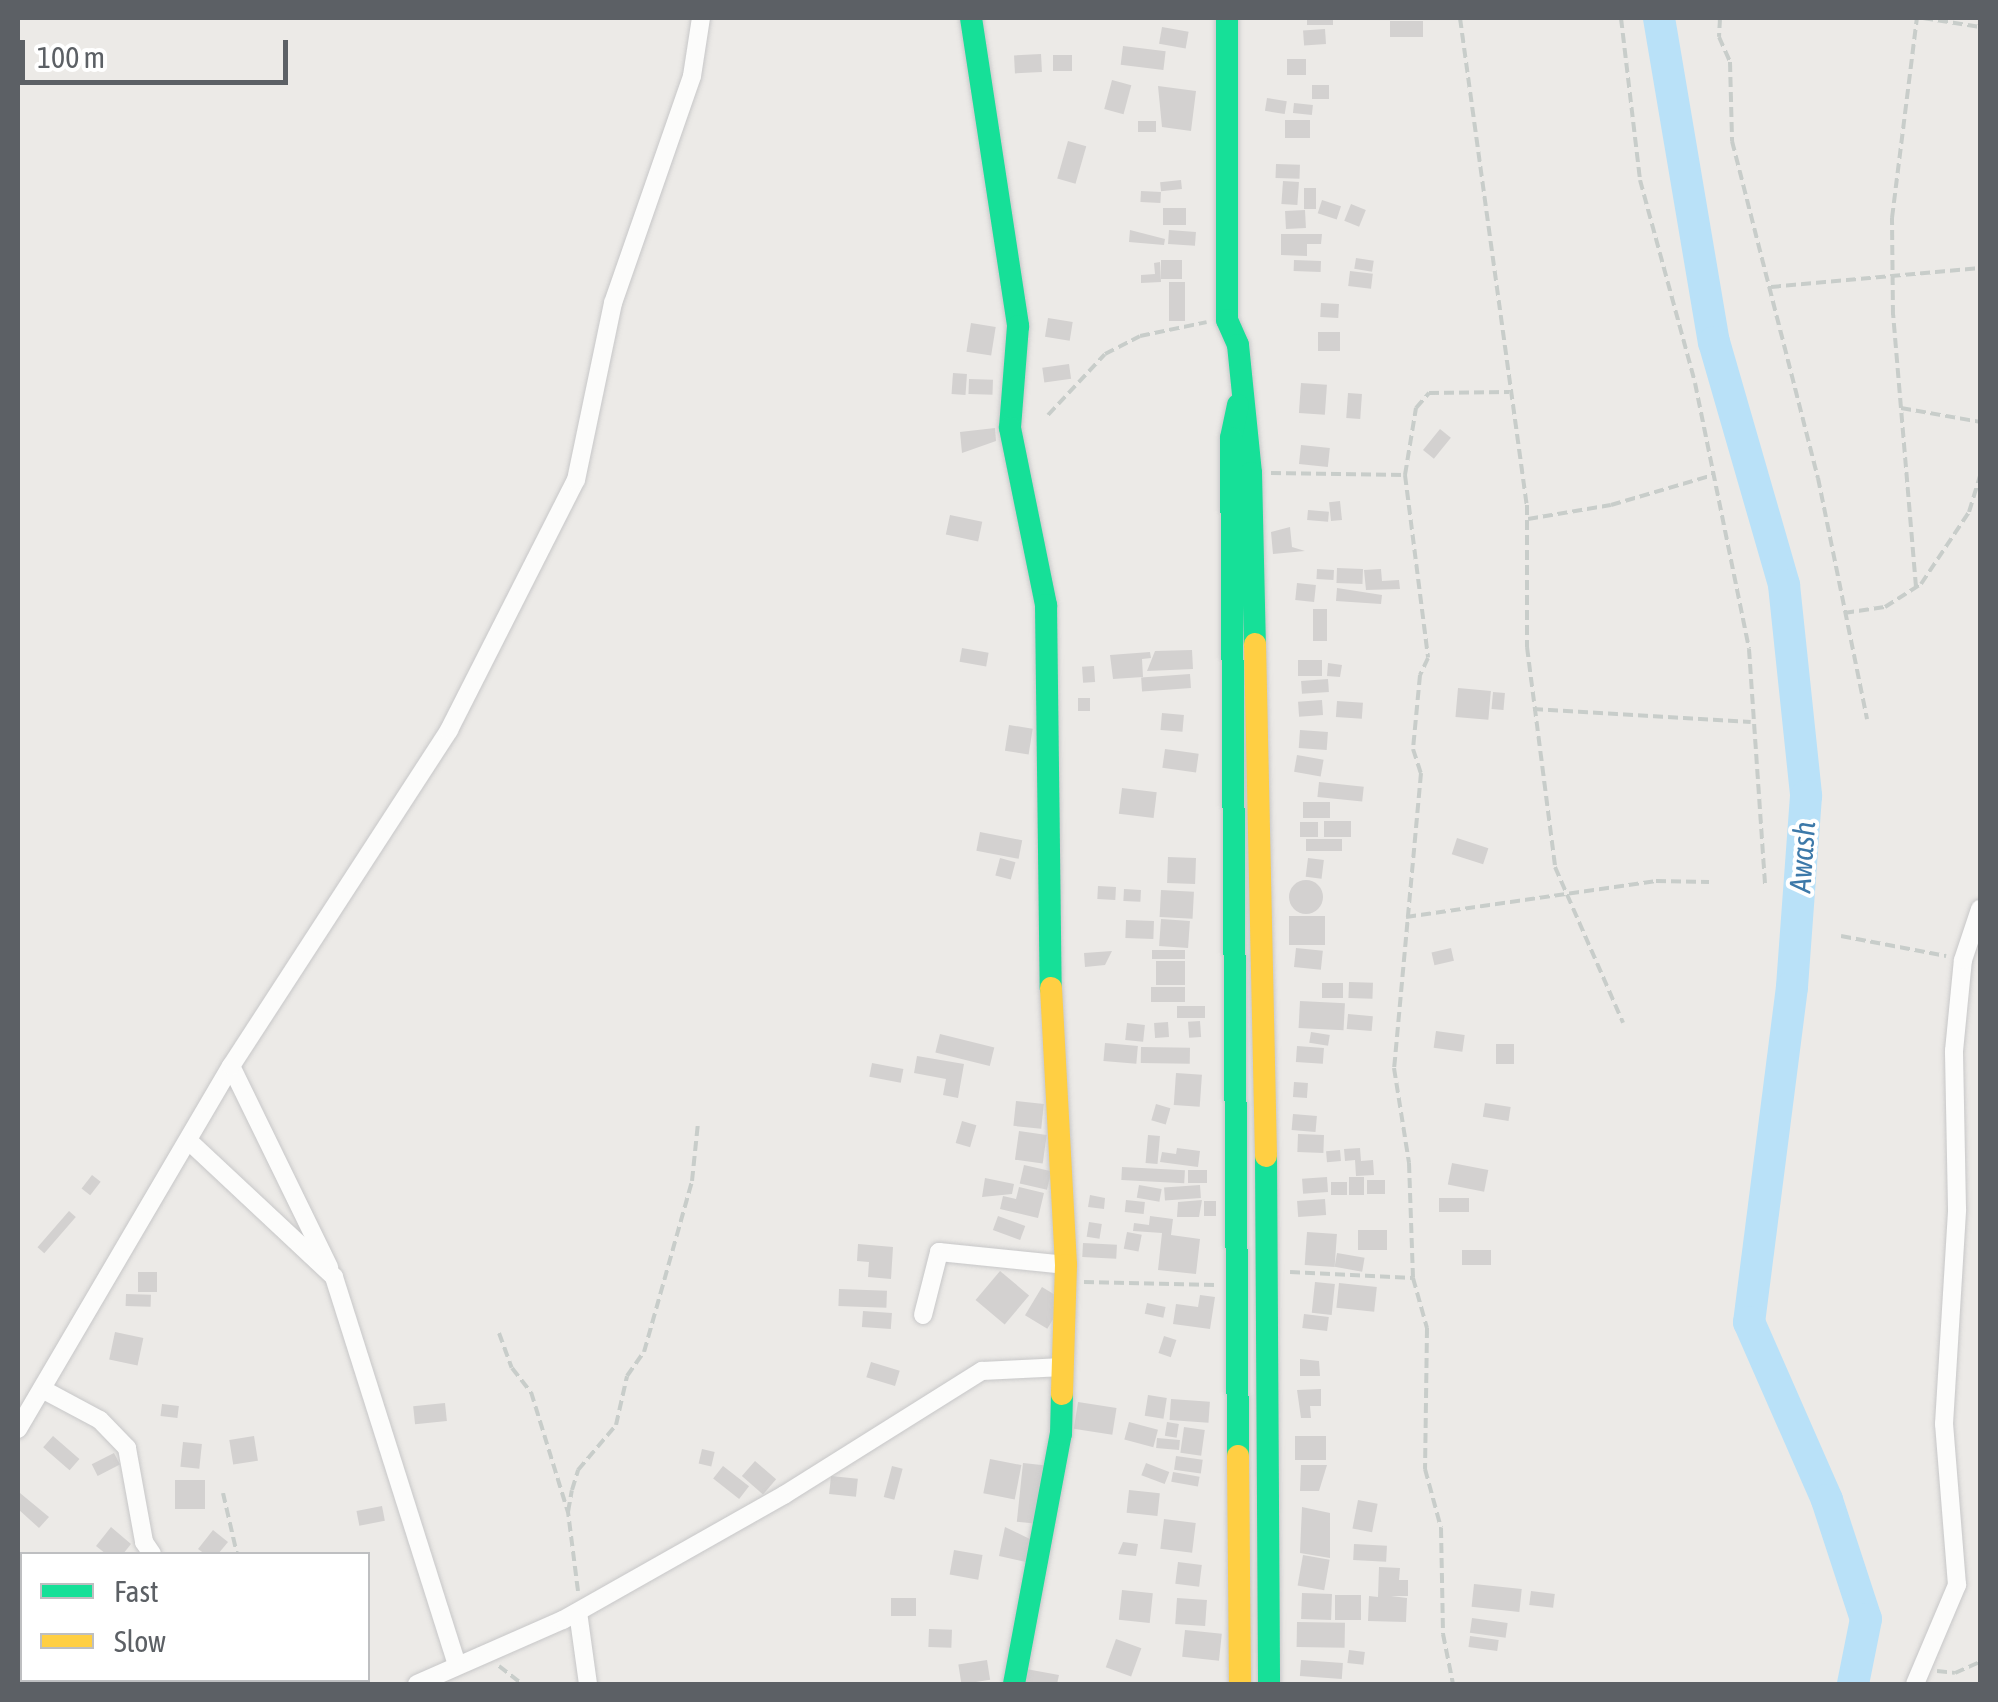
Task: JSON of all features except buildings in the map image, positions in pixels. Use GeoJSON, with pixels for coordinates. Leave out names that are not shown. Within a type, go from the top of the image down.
{"type":"FeatureCollection","features":[{"type":"Feature","properties":{"kind":"main road"},"geometry":{"type":"LineString","coordinates":[[971,18],[1018,326],[1010,428],[1046,605],[1048,912],[1066,1273],[1063,1367],[1052,1492],[1014,1684]]}},
{"type":"Feature","properties":{"kind":"main road"},"geometry":{"type":"LineString","coordinates":[[1227,18],[1227,320],[1238,345],[1240,400],[1251,473],[1268,1272],[1269,1684]]}},
{"type":"Feature","properties":{"kind":"main road"},"geometry":{"type":"LineString","coordinates":[[1240,400],[1230,438],[1240,1684]]}},
{"type":"Feature","properties":{"kind":"street"},"geometry":{"type":"LineString","coordinates":[[18,1429],[191,1144],[231,1066],[448,730],[576,480],[614,303],[692,76],[701,18]]}},
{"type":"Feature","properties":{"kind":"street"},"geometry":{"type":"LineString","coordinates":[[1916,1677],[1957,1585],[1944,1424],[1956,1209],[1954,1051],[1964,960],[1980,909]]}},
{"type":"Feature","properties":{"kind":"street"},"geometry":{"type":"LineString","coordinates":[[231,1066],[334,1277],[456,1662]]}},
{"type":"Feature","properties":{"kind":"street"},"geometry":{"type":"LineString","coordinates":[[191,1144],[334,1277]]}},
{"type":"Feature","properties":{"kind":"street"},"geometry":{"type":"LineString","coordinates":[[923,1314],[939,1252],[1066,1273]]}},
{"type":"Feature","properties":{"kind":"street"},"geometry":{"type":"LineString","coordinates":[[418,1684],[456,1662],[578,1612],[784,1496],[982,1371],[1063,1367]]}},
{"type":"Feature","properties":{"kind":"street"},"geometry":{"type":"LineString","coordinates":[[42,1389],[100,1420],[128,1448],[143,1550]]}},
{"type":"Feature","properties":{"kind":"street"},"geometry":{"type":"LineString","coordinates":[[578,1612],[588,1684]]}},
{"type":"Feature","properties":{"kind":"path"},"geometry":{"type":"LineString","coordinates":[[1460,18],[1527,519],[1533,710],[1564,898],[1622,1024]]}},
{"type":"Feature","properties":{"kind":"path"},"geometry":{"type":"LineString","coordinates":[[1621,18],[1640,180],[1696,383],[1749,649],[1751,722],[1766,828],[1764,884]]}},
{"type":"Feature","properties":{"kind":"path"},"geometry":{"type":"LineString","coordinates":[[1720,18],[1718,37],[1730,62],[1732,141],[1770,287],[1867,720]]}},
{"type":"Feature","properties":{"kind":"path"},"geometry":{"type":"LineString","coordinates":[[1916,587],[1900,408],[1892,218],[1920,18],[1980,27]]}},
{"type":"Feature","properties":{"kind":"path"},"geometry":{"type":"LineString","coordinates":[[1770,287],[1980,268]]}},
{"type":"Feature","properties":{"kind":"path"},"geometry":{"type":"LineString","coordinates":[[1048,415],[1105,354],[1140,336],[1227,320]]}},
{"type":"Feature","properties":{"kind":"path"},"geometry":{"type":"LineString","coordinates":[[1453,1684],[1443,1634],[1440,1528],[1425,1469],[1426,1328],[1413,1278],[1409,1163],[1394,1068],[1407,979],[1401,963],[1421,773],[1413,748],[1420,675],[1428,658],[1405,475],[1416,408],[1429,393],[1509,392]]}},
{"type":"Feature","properties":{"kind":"path"},"geometry":{"type":"LineString","coordinates":[[1900,408],[1980,422]]}},
{"type":"Feature","properties":{"kind":"path"},"geometry":{"type":"LineString","coordinates":[[1251,473],[1405,475]]}},
{"type":"Feature","properties":{"kind":"path"},"geometry":{"type":"LineString","coordinates":[[1527,519],[1598,508],[1712,475]]}},
{"type":"Feature","properties":{"kind":"path"},"geometry":{"type":"LineString","coordinates":[[1844,613],[1884,607],[1916,587],[1969,512],[1980,476]]}},
{"type":"Feature","properties":{"kind":"path"},"geometry":{"type":"LineString","coordinates":[[1533,710],[1751,722]]}},
{"type":"Feature","properties":{"kind":"path"},"geometry":{"type":"LineString","coordinates":[[1406,916],[1564,898],[1656,881],[1709,882]]}},
{"type":"Feature","properties":{"kind":"path"},"geometry":{"type":"LineString","coordinates":[[1841,936],[1964,960]]}},
{"type":"Feature","properties":{"kind":"path"},"geometry":{"type":"LineString","coordinates":[[568,1512],[578,1470],[616,1425],[627,1376],[644,1352],[692,1181],[698,1123]]}},
{"type":"Feature","properties":{"kind":"path"},"geometry":{"type":"LineString","coordinates":[[1268,1272],[1413,1278]]}},
{"type":"Feature","properties":{"kind":"path"},"geometry":{"type":"LineString","coordinates":[[1066,1273],[1234,1286]]}},
{"type":"Feature","properties":{"kind":"path"},"geometry":{"type":"LineString","coordinates":[[498,1333],[530,1392],[568,1512],[578,1612]]}},
{"type":"Feature","properties":{"kind":"path"},"geometry":{"type":"LineString","coordinates":[[223,1493],[237,1552]]}},
{"type":"Feature","properties":{"kind":"path"},"geometry":{"type":"LineString","coordinates":[[1916,1677],[1955,1673],[1980,1662]]}},
{"type":"Feature","properties":{"kind":"waterway","name":"Awash"},"geometry":{"type":"LineString","coordinates":[[1659,18],[1714,342],[1784,585],[1806,796],[1792,987],[1749,1322],[1827,1500],[1866,1619],[1853,1684]]}},
{"type":"Feature","properties":{"kind":"traffic: fast"},"geometry":{"type":"LineString","coordinates":[[971,18],[1018,326],[1010,428],[1046,605],[1051,988]]}},
{"type":"Feature","properties":{"kind":"traffic: fast"},"geometry":{"type":"LineString","coordinates":[[1227,18],[1227,320],[1238,345],[1251,473],[1255,644]]}},
{"type":"Feature","properties":{"kind":"traffic: fast"},"geometry":{"type":"LineString","coordinates":[[1238,405],[1231,438],[1238,1456]]}},
{"type":"Feature","properties":{"kind":"traffic: fast"},"geometry":{"type":"LineString","coordinates":[[1266,1156],[1269,1684]]}},
{"type":"Feature","properties":{"kind":"traffic: fast"},"geometry":{"type":"LineString","coordinates":[[1014,1684],[1061,1434],[1062,1394]]}},
{"type":"Feature","properties":{"kind":"traffic: slow"},"geometry":{"type":"LineString","coordinates":[[1255,644],[1266,1156]]}},
{"type":"Feature","properties":{"kind":"traffic: slow"},"geometry":{"type":"LineString","coordinates":[[1051,988],[1066,1265],[1062,1394]]}},
{"type":"Feature","properties":{"kind":"traffic: slow"},"geometry":{"type":"LineString","coordinates":[[1238,1456],[1240,1684]]}}]}
